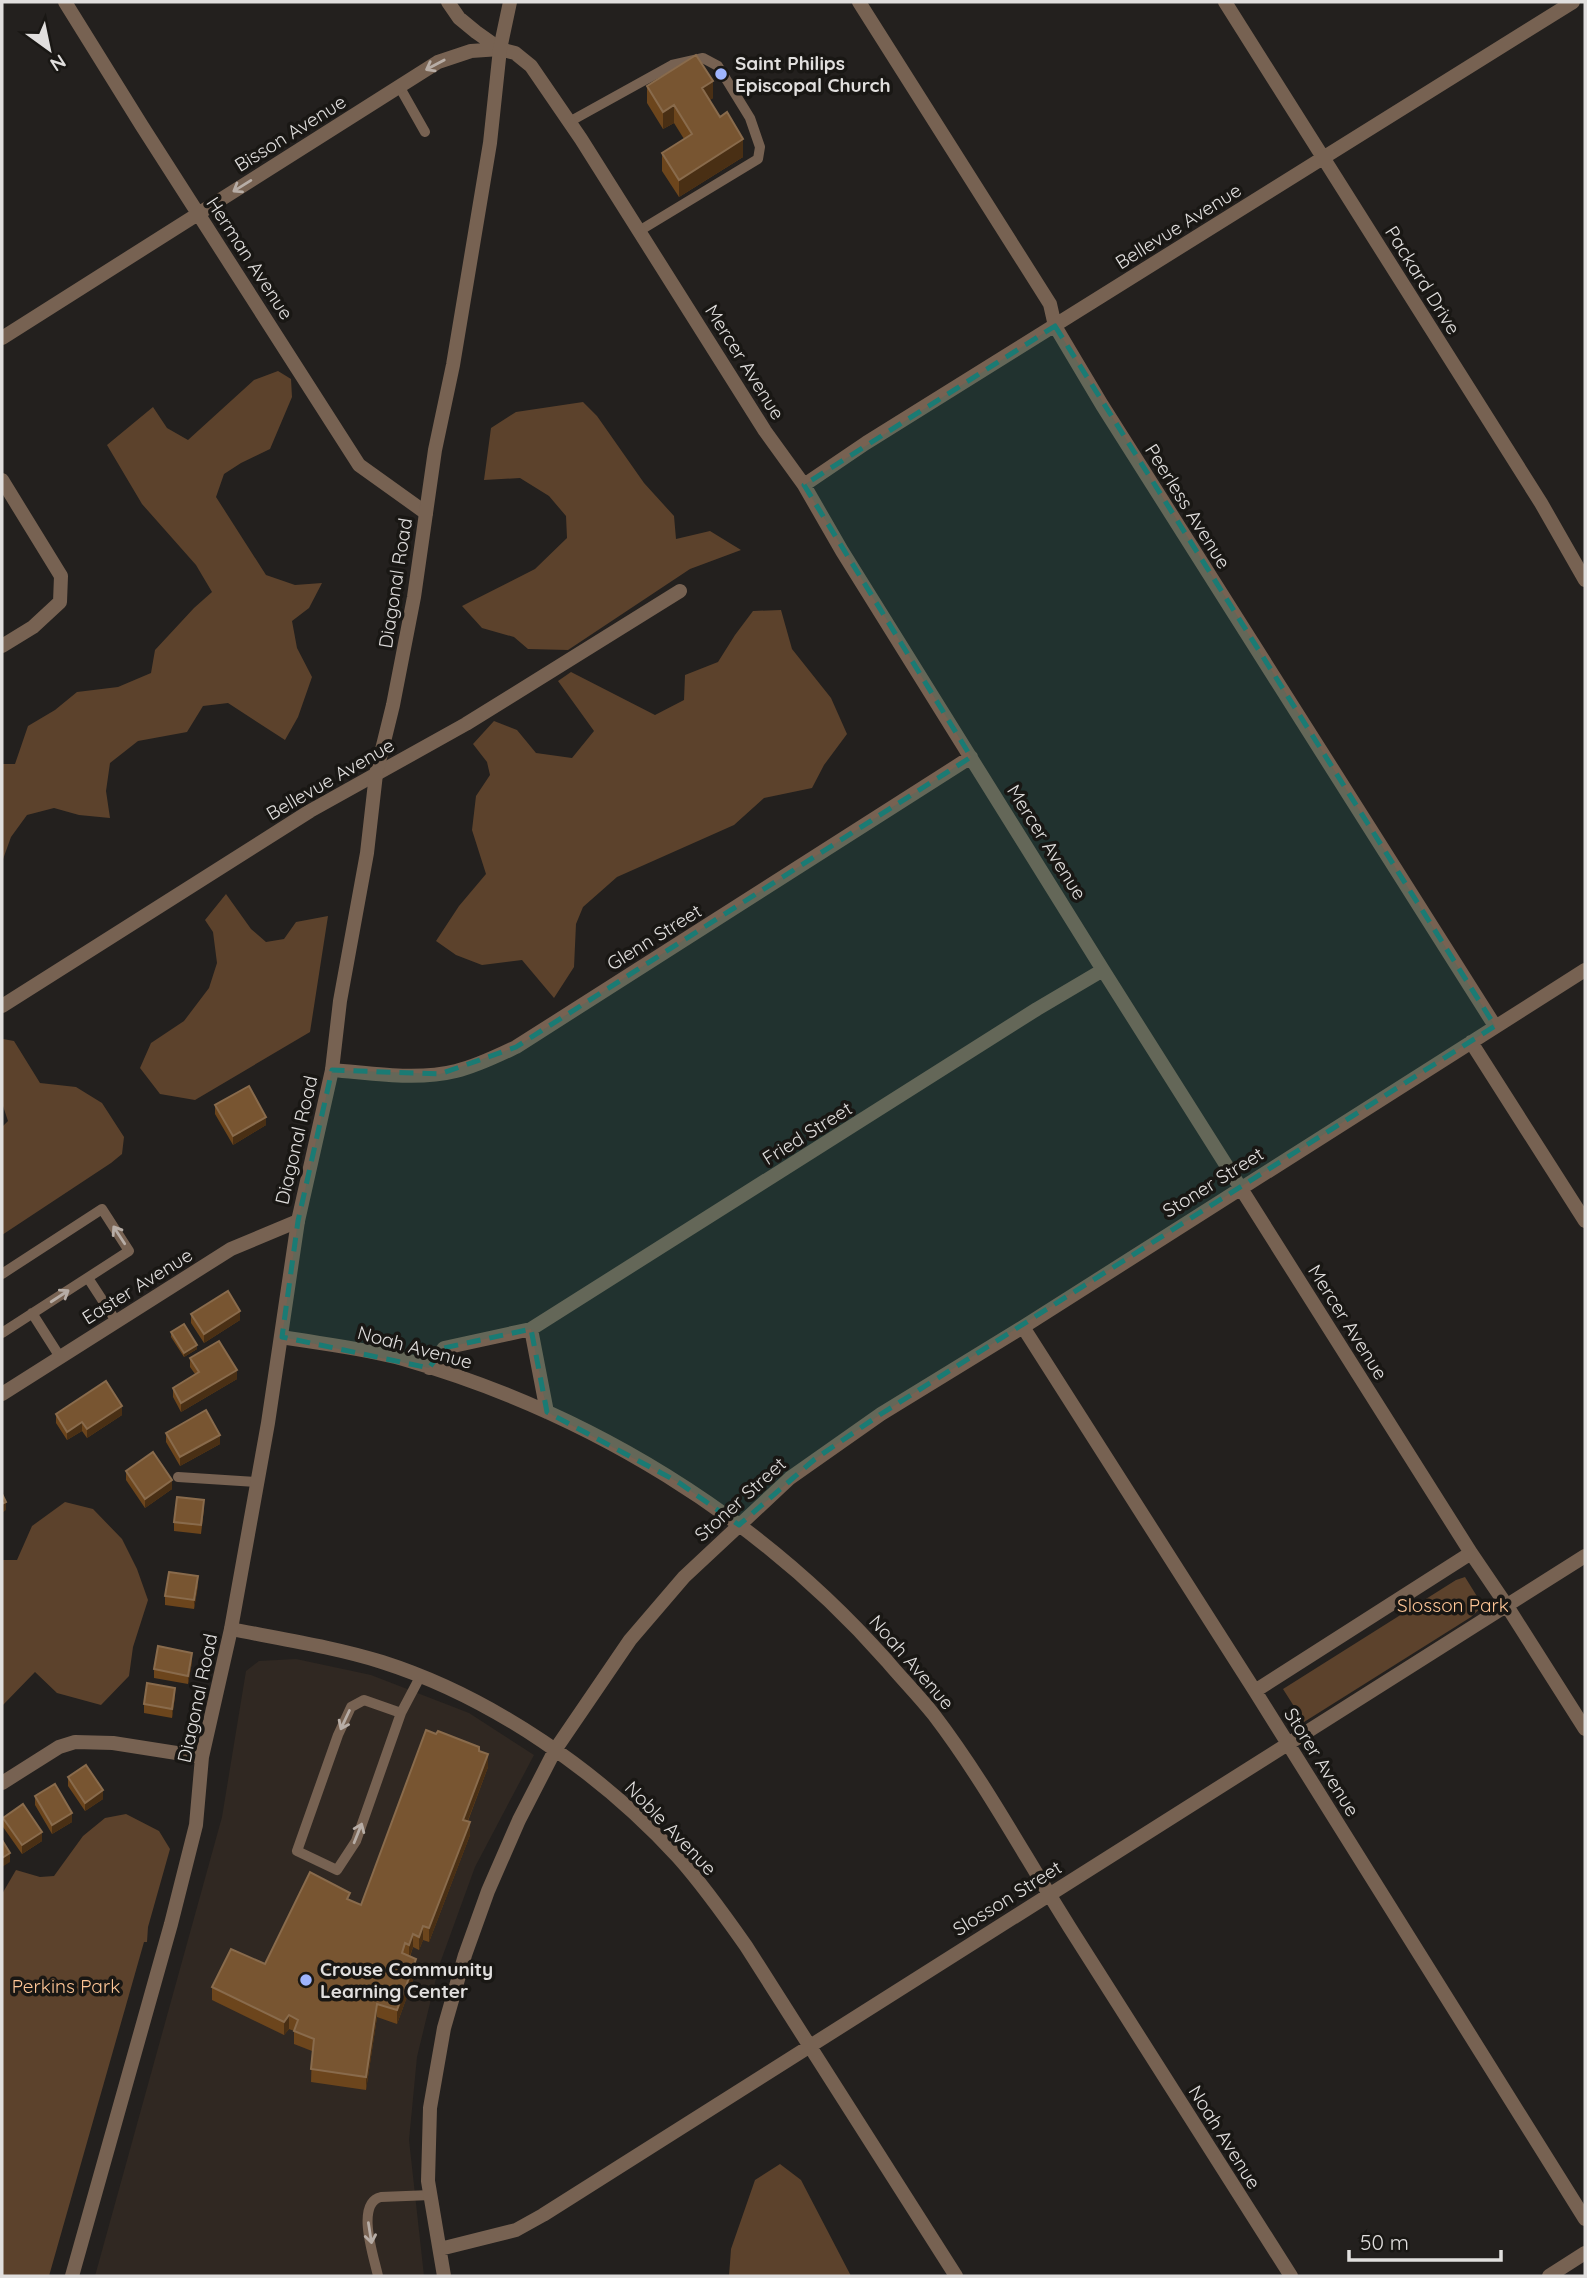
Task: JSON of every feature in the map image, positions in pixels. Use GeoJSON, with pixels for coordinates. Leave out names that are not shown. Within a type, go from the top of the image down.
{"type":"FeatureCollection","features":[{"type":"Feature","properties":{"kind":"street","name":"Herman Avenue"},"geometry":{"type":"LineString","coordinates":[[65,2],[359,465],[426,513]]}},
{"type":"Feature","properties":{"kind":"street","name":"Mercer Avenue"},"geometry":{"type":"LineString","coordinates":[[448,2],[459,18],[500,49],[515,53],[531,66],[569,122],[765,431],[804,485],[842,551],[1103,970],[1585,1729]]}},
{"type":"Feature","properties":{"kind":"street","name":"Diagonal Road"},"geometry":{"type":"LineString","coordinates":[[72,2276],[191,1847],[202,1757],[232,1629],[282,1337],[298,1221],[332,1070],[340,1001],[367,853],[376,774],[393,705],[414,597],[435,450],[453,365],[489,143],[500,49],[510,2]]}},
{"type":"Feature","properties":{"kind":"street","name":"Peerless Avenue"},"geometry":{"type":"LineString","coordinates":[[859,2],[1050,304],[1055,326],[1203,567],[1495,1026]]}},
{"type":"Feature","properties":{"kind":"street","name":"Packard Drive"},"geometry":{"type":"LineString","coordinates":[[1225,2],[1541,502],[1585,580]]}},
{"type":"Feature","properties":{"kind":"street","name":"Bellevue Avenue"},"geometry":{"type":"LineString","coordinates":[[804,485],[1573,2]]}},
{"type":"Feature","properties":{"kind":"street","name":"Bisson Avenue"},"geometry":{"type":"LineString","coordinates":[[2,338],[438,62],[471,51],[500,49]]}},
{"type":"Feature","properties":{"kind":"street"},"geometry":{"type":"LineString","coordinates":[[2,480],[61,576],[61,602],[33,626],[2,646]]}},
{"type":"Feature","properties":{"kind":"street","name":"Bellevue Avenue"},"geometry":{"type":"LineString","coordinates":[[2,1006],[288,825],[466,724],[680,591]]}},
{"type":"Feature","properties":{"kind":"street","name":"Glenn Street"},"geometry":{"type":"LineString","coordinates":[[332,1070],[403,1076],[440,1074],[487,1060],[516,1047],[971,757]]}},
{"type":"Feature","properties":{"kind":"street","name":"Fried Street"},"geometry":{"type":"LineString","coordinates":[[429,1367],[444,1348],[531,1329],[1103,970]]}},
{"type":"Feature","properties":{"kind":"street"},"geometry":{"type":"LineString","coordinates":[[1495,1026],[1585,970]]}},
{"type":"Feature","properties":{"kind":"street","name":"Stoner Street"},"geometry":{"type":"LineString","coordinates":[[444,2276],[427,2166],[430,2108],[444,2028],[455,1987],[488,1891],[519,1820],[555,1750],[630,1640],[684,1577],[790,1478],[815,1459],[881,1414],[1023,1327],[1495,1026]]}},
{"type":"Feature","properties":{"kind":"street"},"geometry":{"type":"LineString","coordinates":[[1471,1042],[1585,1221]]}},
{"type":"Feature","properties":{"kind":"street","name":"Easter Avenue"},"geometry":{"type":"LineString","coordinates":[[2,1394],[231,1249],[298,1221]]}},
{"type":"Feature","properties":{"kind":"street","name":"Storer Avenue"},"geometry":{"type":"LineString","coordinates":[[1023,1327],[1255,1690],[1585,2218]]}},
{"type":"Feature","properties":{"kind":"street"},"geometry":{"type":"LineString","coordinates":[[531,1329],[547,1412]]}},
{"type":"Feature","properties":{"kind":"street","name":"Noah Avenue"},"geometry":{"type":"LineString","coordinates":[[282,1337],[398,1358],[429,1367],[474,1382],[593,1434],[678,1482],[739,1524],[837,1606],[882,1653],[933,1714],[970,1766],[1291,2276]]}},
{"type":"Feature","properties":{"kind":"street"},"geometry":{"type":"LineString","coordinates":[[1255,1690],[1471,1553]]}},
{"type":"Feature","properties":{"kind":"street","name":"Slosson Street"},"geometry":{"type":"LineString","coordinates":[[440,2249],[516,2230],[543,2215],[1585,1556]]}},
{"type":"Feature","properties":{"kind":"street","name":"Noble Avenue"},"geometry":{"type":"LineString","coordinates":[[232,1629],[380,1662],[421,1677],[493,1712],[555,1750],[607,1789],[678,1857],[719,1907],[956,2276]]}},
{"type":"Feature","properties":{"kind":"street"},"geometry":{"type":"LineString","coordinates":[[2,1783],[59,1747],[75,1742],[113,1743],[202,1757]]}},
{"type":"Feature","properties":{"kind":"street"},"geometry":{"type":"LineString","coordinates":[[1549,2276],[1585,2253]]}},
{"type":"Feature","properties":{"kind":"lane"},"geometry":{"type":"LineString","coordinates":[[569,122],[672,65],[703,58],[718,66],[750,118],[760,147],[758,159],[639,231]]}},
{"type":"Feature","properties":{"kind":"lane"},"geometry":{"type":"LineString","coordinates":[[399,86],[425,132]]}},
{"type":"Feature","properties":{"kind":"lane"},"geometry":{"type":"LineString","coordinates":[[2,1274],[102,1209],[129,1251],[2,1333]]}},
{"type":"Feature","properties":{"kind":"lane"},"geometry":{"type":"LineString","coordinates":[[88,1278],[116,1321]]}},
{"type":"Feature","properties":{"kind":"lane"},"geometry":{"type":"LineString","coordinates":[[32,1313],[60,1357]]}},
{"type":"Feature","properties":{"kind":"lane"},"geometry":{"type":"LineString","coordinates":[[178,1477],[257,1482]]}},
{"type":"Feature","properties":{"kind":"lane"},"geometry":{"type":"LineString","coordinates":[[401,1713],[364,1700],[351,1707],[338,1735],[297,1851],[337,1870],[356,1841],[401,1713],[421,1677]]}},
{"type":"Feature","properties":{"kind":"lane"},"geometry":{"type":"LineString","coordinates":[[378,2276],[368,2225],[370,2204],[381,2197],[431,2195]]}},
{"type":"Feature","properties":{"kind":"highlighted area"},"geometry":{"type":"Polygon","coordinates":[[[1055,326],[1495,1026],[881,1414],[815,1459],[739,1525],[678,1482],[547,1412],[531,1329],[444,1348],[429,1368],[282,1337],[298,1221],[332,1070],[440,1074],[516,1047],[971,757],[804,485],[1055,326]]]}},
{"type":"Feature","properties":{"kind":"shaded area","name":"Crouse Community Learning Center"},"geometry":{"type":"Polygon","coordinates":[[[296,1659],[371,1675],[469,1713],[534,1755],[475,1867],[439,1966],[417,2057],[409,2140],[424,2276],[95,2276],[222,1817],[246,1671],[259,1661],[296,1659]]]}},
{"type":"Feature","properties":{"kind":"green space"},"geometry":{"type":"Polygon","coordinates":[[[278,371],[291,379],[292,397],[270,449],[224,474],[216,497],[266,575],[295,585],[322,583],[309,608],[292,621],[297,648],[312,677],[298,717],[285,740],[228,703],[203,706],[187,732],[138,741],[110,763],[106,791],[110,818],[79,815],[54,808],[27,815],[11,837],[2,862],[2,764],[15,764],[28,726],[55,710],[77,692],[118,687],[151,673],[155,650],[212,592],[196,565],[142,504],[107,445],[153,407],[167,428],[188,440],[254,380],[278,371]]]}},
{"type":"Feature","properties":{"kind":"green space"},"geometry":{"type":"Polygon","coordinates":[[[583,402],[597,416],[644,483],[674,516],[676,539],[710,531],[741,550],[690,569],[568,650],[528,649],[514,637],[482,628],[462,606],[535,569],[567,538],[566,516],[549,496],[520,478],[484,480],[491,428],[516,412],[583,402]]]}},
{"type":"Feature","properties":{"kind":"green space"},"geometry":{"type":"Polygon","coordinates":[[[781,610],[792,649],[831,698],[847,734],[824,765],[812,788],[764,798],[734,825],[617,877],[583,907],[576,924],[574,967],[554,998],[522,960],[482,965],[456,955],[436,941],[459,906],[486,874],[472,830],[476,796],[490,775],[487,762],[473,744],[494,721],[517,730],[536,753],[572,758],[594,731],[558,681],[571,672],[655,715],[684,700],[685,675],[718,662],[753,611],[781,610]]]}},
{"type":"Feature","properties":{"kind":"green space"},"geometry":{"type":"Polygon","coordinates":[[[226,894],[251,929],[266,942],[284,939],[296,922],[328,916],[310,1032],[195,1100],[160,1094],[140,1068],[151,1043],[184,1021],[209,988],[217,963],[213,932],[205,920],[226,894]]]}},
{"type":"Feature","properties":{"kind":"green space"},"geometry":{"type":"Polygon","coordinates":[[[3,1039],[14,1041],[40,1083],[76,1087],[102,1103],[124,1137],[122,1154],[111,1163],[2,1235],[2,1127],[8,1121],[2,1103],[3,1039]]]}},
{"type":"Feature","properties":{"kind":"green space"},"geometry":{"type":"Polygon","coordinates":[[[65,1502],[93,1509],[122,1539],[137,1569],[148,1600],[133,1647],[129,1676],[101,1705],[57,1693],[35,1672],[2,1706],[2,1560],[17,1560],[32,1526],[65,1502]]]}},
{"type":"Feature","properties":{"kind":"green space","name":"Slosson Park"},"geometry":{"type":"Polygon","coordinates":[[[1465,1577],[1483,1606],[1471,1617],[1304,1722],[1283,1689],[1456,1580],[1465,1577]]]}},
{"type":"Feature","properties":{"kind":"green space","name":"Perkins Park"},"geometry":{"type":"Polygon","coordinates":[[[126,1814],[159,1831],[170,1849],[148,1927],[147,1942],[144,1942],[49,2276],[2,2276],[2,1894],[16,1870],[40,1877],[54,1876],[83,1836],[105,1818],[126,1814]]]}},
{"type":"Feature","properties":{"kind":"green space"},"geometry":{"type":"Polygon","coordinates":[[[780,2164],[801,2180],[851,2276],[729,2276],[731,2249],[755,2180],[780,2164]]]}},
{"type":"Feature","properties":{"kind":"building"},"geometry":{"type":"Polygon","coordinates":[[[696,55],[713,81],[702,88],[720,117],[727,112],[743,139],[679,180],[662,153],[692,134],[674,105],[663,112],[647,86],[696,55]]]}},
{"type":"Feature","properties":{"kind":"building"},"geometry":{"type":"Polygon","coordinates":[[[249,1086],[266,1117],[233,1136],[215,1105],[249,1086]]]}},
{"type":"Feature","properties":{"kind":"building"},"geometry":{"type":"Polygon","coordinates":[[[228,1291],[240,1311],[204,1334],[191,1314],[228,1291]]]}},
{"type":"Feature","properties":{"kind":"building"},"geometry":{"type":"Polygon","coordinates":[[[184,1324],[197,1345],[184,1353],[171,1332],[184,1324]]]}},
{"type":"Feature","properties":{"kind":"building"},"geometry":{"type":"Polygon","coordinates":[[[219,1341],[237,1370],[181,1403],[173,1388],[199,1372],[190,1358],[219,1341]]]}},
{"type":"Feature","properties":{"kind":"building"},"geometry":{"type":"Polygon","coordinates":[[[106,1381],[122,1406],[87,1429],[82,1422],[67,1432],[56,1414],[106,1381]]]}},
{"type":"Feature","properties":{"kind":"building"},"geometry":{"type":"Polygon","coordinates":[[[206,1410],[220,1435],[180,1457],[166,1433],[206,1410]]]}},
{"type":"Feature","properties":{"kind":"building"},"geometry":{"type":"Polygon","coordinates":[[[153,1452],[172,1480],[145,1499],[126,1471],[153,1452]]]}},
{"type":"Feature","properties":{"kind":"building"},"geometry":{"type":"Polygon","coordinates":[[[177,1497],[204,1500],[201,1525],[174,1522],[177,1497]]]}},
{"type":"Feature","properties":{"kind":"building"},"geometry":{"type":"Polygon","coordinates":[[[169,1572],[198,1576],[194,1600],[165,1596],[169,1572]]]}},
{"type":"Feature","properties":{"kind":"building"},"geometry":{"type":"Polygon","coordinates":[[[158,1646],[192,1653],[188,1676],[154,1669],[158,1646]]]}},
{"type":"Feature","properties":{"kind":"building"},"geometry":{"type":"Polygon","coordinates":[[[147,1683],[175,1688],[172,1709],[144,1704],[147,1683]]]}},
{"type":"Feature","properties":{"kind":"building"},"geometry":{"type":"Polygon","coordinates":[[[426,1730],[436,1734],[438,1731],[479,1747],[479,1751],[488,1754],[463,1820],[470,1822],[429,1928],[423,1926],[419,1937],[413,1934],[409,1945],[405,1943],[402,1953],[416,1959],[397,2010],[377,2004],[366,2077],[311,2069],[314,2039],[294,2031],[298,2020],[289,2015],[284,2022],[212,1987],[231,1949],[265,1964],[310,1872],[350,1893],[347,1899],[361,1905],[426,1730]]]}},
{"type":"Feature","properties":{"kind":"building"},"geometry":{"type":"Polygon","coordinates":[[[86,1765],[103,1790],[85,1803],[68,1777],[86,1765]]]}},
{"type":"Feature","properties":{"kind":"building"},"geometry":{"type":"Polygon","coordinates":[[[55,1784],[72,1813],[52,1825],[35,1796],[55,1784]]]}},
{"type":"Feature","properties":{"kind":"building"},"geometry":{"type":"Polygon","coordinates":[[[23,1804],[42,1832],[22,1845],[3,1818],[23,1804]]]}},
{"type":"Feature","properties":{"kind":"building"},"geometry":{"type":"Polygon","coordinates":[[[2,1840],[10,1853],[2,1858],[2,1840]]]}},
{"type":"Feature","properties":{"kind":"place","name":"Saint Philips Episcopal Church"},"geometry":{"type":"Point","coordinates":[721,74]}},
{"type":"Feature","properties":{"kind":"place","name":"Crouse Community Learning Center"},"geometry":{"type":"Point","coordinates":[306,1980]}}]}
